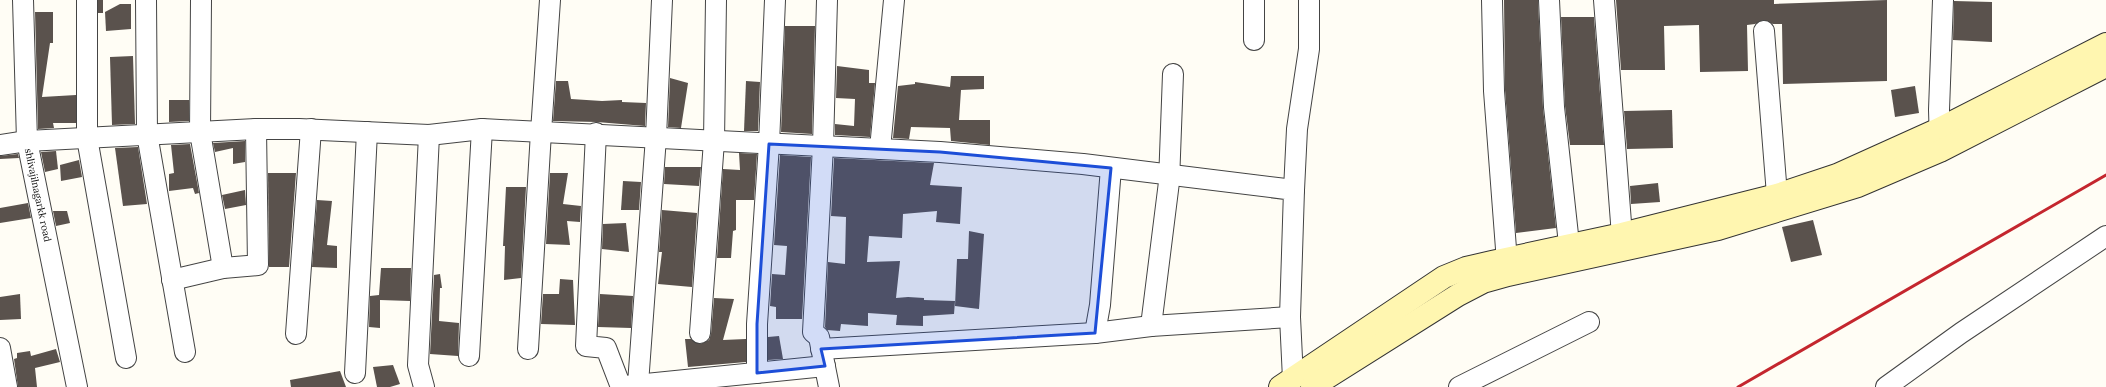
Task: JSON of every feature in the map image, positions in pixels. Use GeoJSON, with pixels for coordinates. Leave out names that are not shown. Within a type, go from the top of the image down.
{"type":"FeatureCollection","features":[{"type":"Feature","properties":{"kind":"street","name":"shlivajilnagarkk road"},"geometry":{"type":"LineString","coordinates":[[23,0],[27,141],[77,387]]}},
{"type":"Feature","properties":{"kind":"street"},"geometry":{"type":"LineString","coordinates":[[87,0],[87,138],[126,358]]}},
{"type":"Feature","properties":{"kind":"street"},"geometry":{"type":"LineString","coordinates":[[146,0],[146,134],[185,352]]}},
{"type":"Feature","properties":{"kind":"street"},"geometry":{"type":"LineString","coordinates":[[201,0],[200,132],[223,268]]}},
{"type":"Feature","properties":{"kind":"street"},"geometry":{"type":"LineString","coordinates":[[528,349],[540,132],[550,0]]}},
{"type":"Feature","properties":{"kind":"street"},"geometry":{"type":"LineString","coordinates":[[626,386],[656,137],[662,0]]}},
{"type":"Feature","properties":{"kind":"street"},"geometry":{"type":"LineString","coordinates":[[700,333],[714,141],[716,0]]}},
{"type":"Feature","properties":{"kind":"street"},"geometry":{"type":"LineString","coordinates":[[762,377],[757,324],[770,144],[774,0]]}},
{"type":"Feature","properties":{"kind":"street"},"geometry":{"type":"LineString","coordinates":[[827,0],[824,146],[813,332],[819,337],[829,387]]}},
{"type":"Feature","properties":{"kind":"street"},"geometry":{"type":"LineString","coordinates":[[880,149],[894,0]]}},
{"type":"Feature","properties":{"kind":"street"},"geometry":{"type":"LineString","coordinates":[[1254,0],[1254,40]]}},
{"type":"Feature","properties":{"kind":"street"},"geometry":{"type":"LineString","coordinates":[[1309,0],[1309,49],[1297,129],[1294,190],[1290,317],[1295,384],[1508,267],[1569,244],[1622,242],[1837,175],[1940,129],[2106,44]]}},
{"type":"Feature","properties":{"kind":"street"},"geometry":{"type":"LineString","coordinates":[[1492,0],[1494,91],[1508,267]]}},
{"type":"Feature","properties":{"kind":"street"},"geometry":{"type":"LineString","coordinates":[[1549,0],[1554,107],[1569,244]]}},
{"type":"Feature","properties":{"kind":"street"},"geometry":{"type":"LineString","coordinates":[[1604,0],[1622,242]]}},
{"type":"Feature","properties":{"kind":"street"},"geometry":{"type":"LineString","coordinates":[[1940,151],[1943,0]]}},
{"type":"Feature","properties":{"kind":"street"},"geometry":{"type":"LineString","coordinates":[[1764,31],[1776,194]]}},
{"type":"Feature","properties":{"kind":"street"},"geometry":{"type":"LineString","coordinates":[[1508,267],[1622,242],[1718,229],[1858,186],[1940,151],[2106,66]]}},
{"type":"Feature","properties":{"kind":"street"},"geometry":{"type":"LineString","coordinates":[[1152,326],[1169,182],[1168,175],[1173,74]]}},
{"type":"Feature","properties":{"kind":"street"},"geometry":{"type":"LineString","coordinates":[[0,144],[146,134],[256,129],[311,129],[429,135],[482,129],[596,133],[714,141],[940,152],[1111,168],[1294,190]]}},
{"type":"Feature","properties":{"kind":"street"},"geometry":{"type":"LineString","coordinates":[[172,280],[223,268],[258,265],[256,129]]}},
{"type":"Feature","properties":{"kind":"street"},"geometry":{"type":"LineString","coordinates":[[296,334],[311,129]]}},
{"type":"Feature","properties":{"kind":"street"},"geometry":{"type":"LineString","coordinates":[[469,356],[482,129]]}},
{"type":"Feature","properties":{"kind":"street"},"geometry":{"type":"LineString","coordinates":[[355,373],[367,132]]}},
{"type":"Feature","properties":{"kind":"street"},"geometry":{"type":"LineString","coordinates":[[596,133],[586,346],[606,348],[626,386]]}},
{"type":"Feature","properties":{"kind":"street"},"geometry":{"type":"LineString","coordinates":[[424,387],[418,365],[429,135]]}},
{"type":"Feature","properties":{"kind":"street"},"geometry":{"type":"LineString","coordinates":[[1095,333],[1100,305],[1111,168]]}},
{"type":"Feature","properties":{"kind":"street"},"geometry":{"type":"LineString","coordinates":[[1886,387],[1961,333],[2106,236]]}},
{"type":"Feature","properties":{"kind":"street"},"geometry":{"type":"LineString","coordinates":[[626,386],[702,383],[762,377],[823,358],[1095,333],[1152,326],[1290,317]]}},
{"type":"Feature","properties":{"kind":"street"},"geometry":{"type":"LineString","coordinates":[[1459,387],[1589,322]]}},
{"type":"Feature","properties":{"kind":"street"},"geometry":{"type":"LineString","coordinates":[[0,348],[4,381]]}},
{"type":"Feature","properties":{"kind":"highlighted area"},"geometry":{"type":"Polygon","coordinates":[[[769,144],[940,152],[1111,168],[1095,333],[821,349],[825,366],[757,373],[757,324],[769,144]]]}},
{"type":"Feature","properties":{"kind":"building"},"geometry":{"type":"Polygon","coordinates":[[[98,0],[103,0],[103,13],[98,13],[98,0]]]}},
{"type":"Feature","properties":{"kind":"building"},"geometry":{"type":"Polygon","coordinates":[[[1504,0],[1538,0],[1543,108],[1556,228],[1516,233],[1505,90],[1504,0]]]}},
{"type":"Feature","properties":{"kind":"building"},"geometry":{"type":"Polygon","coordinates":[[[1616,0],[1774,0],[1774,4],[1887,0],[1887,81],[1783,84],[1782,24],[1773,24],[1763,20],[1755,24],[1747,25],[1748,71],[1700,72],[1699,25],[1664,26],[1665,70],[1621,70],[1616,0]]]}},
{"type":"Feature","properties":{"kind":"building"},"geometry":{"type":"Polygon","coordinates":[[[1954,1],[1992,2],[1992,42],[1953,40],[1954,1]]]}},
{"type":"Feature","properties":{"kind":"building"},"geometry":{"type":"Polygon","coordinates":[[[120,4],[131,4],[131,29],[106,31],[105,12],[120,4]]]}},
{"type":"Feature","properties":{"kind":"building"},"geometry":{"type":"Polygon","coordinates":[[[35,12],[53,12],[53,43],[50,43],[42,97],[76,95],[76,123],[53,123],[54,128],[38,129],[35,12]]]}},
{"type":"Feature","properties":{"kind":"building"},"geometry":{"type":"Polygon","coordinates":[[[1561,17],[1594,17],[1604,145],[1570,145],[1565,106],[1561,17]]]}},
{"type":"Feature","properties":{"kind":"building"},"geometry":{"type":"Polygon","coordinates":[[[785,26],[815,26],[812,134],[781,132],[785,26]]]}},
{"type":"Feature","properties":{"kind":"building"},"geometry":{"type":"Polygon","coordinates":[[[133,56],[135,124],[112,125],[110,57],[133,56]]]}},
{"type":"Feature","properties":{"kind":"building"},"geometry":{"type":"Polygon","coordinates":[[[837,66],[869,70],[869,83],[875,83],[870,137],[835,135],[835,124],[854,126],[855,99],[836,98],[837,66]]]}},
{"type":"Feature","properties":{"kind":"building"},"geometry":{"type":"Polygon","coordinates":[[[951,76],[984,76],[984,89],[961,90],[959,120],[990,120],[990,145],[951,141],[950,128],[911,127],[909,139],[893,138],[898,86],[915,84],[915,82],[950,87],[951,76]]]}},
{"type":"Feature","properties":{"kind":"building"},"geometry":{"type":"Polygon","coordinates":[[[670,78],[688,83],[681,128],[668,127],[670,78]]]}},
{"type":"Feature","properties":{"kind":"building"},"geometry":{"type":"Polygon","coordinates":[[[556,81],[568,81],[571,99],[602,101],[622,100],[622,102],[646,103],[645,126],[597,122],[553,121],[556,81]]]}},
{"type":"Feature","properties":{"kind":"building"},"geometry":{"type":"Polygon","coordinates":[[[746,81],[760,82],[758,131],[744,131],[746,81]]]}},
{"type":"Feature","properties":{"kind":"building"},"geometry":{"type":"Polygon","coordinates":[[[1915,86],[1919,113],[1895,117],[1891,90],[1915,86]]]}},
{"type":"Feature","properties":{"kind":"building"},"geometry":{"type":"Polygon","coordinates":[[[169,100],[189,100],[189,121],[169,122],[169,100]]]}},
{"type":"Feature","properties":{"kind":"building"},"geometry":{"type":"Polygon","coordinates":[[[1672,110],[1673,148],[1627,149],[1624,111],[1672,110]]]}},
{"type":"Feature","properties":{"kind":"building"},"geometry":{"type":"Polygon","coordinates":[[[245,141],[245,162],[233,164],[233,148],[215,152],[213,143],[245,141]]]}},
{"type":"Feature","properties":{"kind":"building"},"geometry":{"type":"Polygon","coordinates":[[[190,144],[199,193],[195,194],[193,188],[169,191],[169,174],[174,173],[171,145],[190,144]]]}},
{"type":"Feature","properties":{"kind":"building"},"geometry":{"type":"Polygon","coordinates":[[[138,147],[147,204],[123,206],[115,148],[138,147]]]}},
{"type":"Feature","properties":{"kind":"building"},"geometry":{"type":"Polygon","coordinates":[[[56,151],[58,169],[45,172],[41,152],[56,151]]]}},
{"type":"Feature","properties":{"kind":"building"},"geometry":{"type":"Polygon","coordinates":[[[739,153],[757,154],[754,200],[736,200],[736,230],[733,231],[731,258],[717,258],[723,169],[740,170],[739,153]]]}},
{"type":"Feature","properties":{"kind":"building"},"geometry":{"type":"Polygon","coordinates":[[[18,154],[19,158],[0,159],[0,156],[18,154]]]}},
{"type":"Feature","properties":{"kind":"building"},"geometry":{"type":"Polygon","coordinates":[[[780,155],[811,157],[802,319],[776,319],[776,307],[770,306],[772,274],[785,275],[787,246],[774,245],[780,155]]]}},
{"type":"Feature","properties":{"kind":"building"},"geometry":{"type":"Polygon","coordinates":[[[834,158],[934,163],[930,185],[962,187],[960,224],[936,222],[937,211],[903,214],[902,238],[869,236],[867,262],[900,261],[896,298],[908,297],[924,298],[924,300],[955,301],[954,314],[923,316],[923,326],[896,325],[897,315],[868,313],[868,326],[841,324],[840,331],[827,330],[825,327],[828,262],[845,264],[846,217],[831,216],[834,158]]]}},
{"type":"Feature","properties":{"kind":"building"},"geometry":{"type":"Polygon","coordinates":[[[79,160],[82,177],[61,181],[60,165],[79,160]]]}},
{"type":"Feature","properties":{"kind":"building"},"geometry":{"type":"Polygon","coordinates":[[[665,167],[701,167],[699,186],[664,184],[665,167]]]}},
{"type":"Feature","properties":{"kind":"building"},"geometry":{"type":"Polygon","coordinates":[[[268,173],[296,173],[289,267],[269,267],[268,173]]]}},
{"type":"Feature","properties":{"kind":"building"},"geometry":{"type":"Polygon","coordinates":[[[550,173],[568,173],[563,204],[581,206],[580,222],[567,221],[570,245],[546,244],[550,173]]]}},
{"type":"Feature","properties":{"kind":"building"},"geometry":{"type":"Polygon","coordinates":[[[623,181],[641,182],[639,210],[621,210],[623,181]]]}},
{"type":"Feature","properties":{"kind":"building"},"geometry":{"type":"Polygon","coordinates":[[[1658,183],[1660,202],[1631,204],[1630,186],[1658,183]]]}},
{"type":"Feature","properties":{"kind":"building"},"geometry":{"type":"Polygon","coordinates":[[[506,187],[526,187],[521,278],[504,280],[505,246],[503,246],[506,187]]]}},
{"type":"Feature","properties":{"kind":"building"},"geometry":{"type":"Polygon","coordinates":[[[245,190],[246,205],[225,209],[222,195],[245,190]]]}},
{"type":"Feature","properties":{"kind":"building"},"geometry":{"type":"Polygon","coordinates":[[[317,200],[332,201],[327,245],[337,246],[337,268],[312,267],[317,200]]]}},
{"type":"Feature","properties":{"kind":"building"},"geometry":{"type":"Polygon","coordinates":[[[28,203],[31,218],[0,223],[0,208],[28,203]]]}},
{"type":"Feature","properties":{"kind":"building"},"geometry":{"type":"Polygon","coordinates":[[[662,210],[697,213],[692,287],[658,284],[662,252],[659,252],[662,210]]]}},
{"type":"Feature","properties":{"kind":"building"},"geometry":{"type":"Polygon","coordinates":[[[53,211],[67,211],[70,223],[56,226],[53,211]]]}},
{"type":"Feature","properties":{"kind":"building"},"geometry":{"type":"Polygon","coordinates":[[[1813,220],[1822,255],[1791,262],[1782,227],[1813,220]]]}},
{"type":"Feature","properties":{"kind":"building"},"geometry":{"type":"Polygon","coordinates":[[[626,223],[629,252],[602,249],[603,224],[626,223]]]}},
{"type":"Feature","properties":{"kind":"building"},"geometry":{"type":"Polygon","coordinates":[[[969,231],[984,234],[979,309],[955,306],[957,259],[968,259],[969,231]]]}},
{"type":"Feature","properties":{"kind":"building"},"geometry":{"type":"Polygon","coordinates":[[[381,268],[411,268],[410,301],[380,300],[380,328],[369,327],[370,296],[379,295],[381,268]]]}},
{"type":"Feature","properties":{"kind":"building"},"geometry":{"type":"Polygon","coordinates":[[[440,274],[442,288],[440,288],[439,321],[459,323],[458,356],[430,354],[434,275],[440,274]]]}},
{"type":"Feature","properties":{"kind":"building"},"geometry":{"type":"Polygon","coordinates":[[[560,279],[573,280],[575,325],[541,324],[543,294],[559,294],[560,279]]]}},
{"type":"Feature","properties":{"kind":"building"},"geometry":{"type":"Polygon","coordinates":[[[20,294],[21,319],[0,320],[0,297],[20,294]]]}},
{"type":"Feature","properties":{"kind":"building"},"geometry":{"type":"Polygon","coordinates":[[[600,294],[633,296],[631,328],[598,327],[600,294]]]}},
{"type":"Feature","properties":{"kind":"building"},"geometry":{"type":"Polygon","coordinates":[[[714,298],[734,299],[723,340],[746,339],[746,362],[688,367],[685,339],[691,339],[700,344],[709,340],[711,334],[714,298]]]}},
{"type":"Feature","properties":{"kind":"building"},"geometry":{"type":"Polygon","coordinates":[[[779,336],[783,359],[768,360],[768,337],[779,336]]]}},
{"type":"Feature","properties":{"kind":"building"},"geometry":{"type":"Polygon","coordinates":[[[56,349],[60,362],[35,368],[37,387],[18,387],[14,359],[17,358],[17,353],[30,351],[31,356],[56,349]]]}},
{"type":"Feature","properties":{"kind":"building"},"geometry":{"type":"Polygon","coordinates":[[[393,365],[400,384],[390,387],[377,387],[373,367],[393,365]]]}},
{"type":"Feature","properties":{"kind":"building"},"geometry":{"type":"Polygon","coordinates":[[[340,371],[346,387],[291,387],[290,380],[340,371]]]}},
{"type":"Feature","properties":{"kind":"railway"},"geometry":{"type":"LineString","coordinates":[[1738,387],[2106,175]]}}]}
